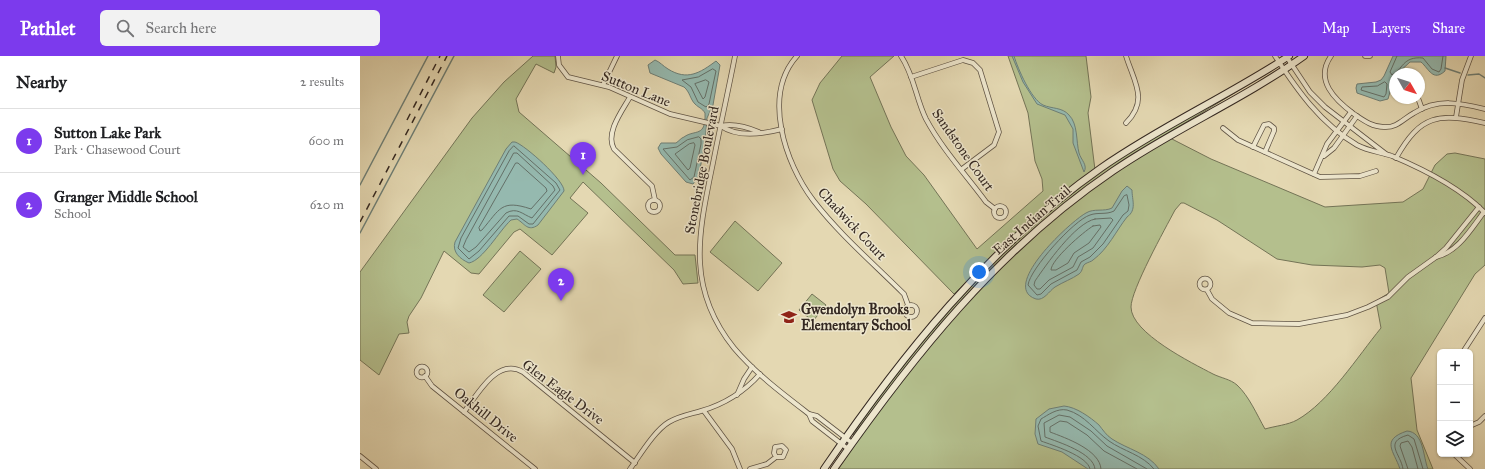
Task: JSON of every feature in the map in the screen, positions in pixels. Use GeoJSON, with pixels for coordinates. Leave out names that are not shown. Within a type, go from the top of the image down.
{"type":"FeatureCollection","features":[{"type":"Feature","properties":{"kind":"main road","name":"East Indian Trail"},"geometry":{"type":"LineString","coordinates":[[824,469],[891,375],[937,318],[987,265],[1032,222],[1090,176],[1130,149],[1287,56]]}},
{"type":"Feature","properties":{"kind":"main road","name":"East Indian Trail"},"geometry":{"type":"LineString","coordinates":[[834,469],[895,383],[940,328],[992,271],[1035,231],[1092,186],[1132,158],[1292,65],[1304,56]]}},
{"type":"Feature","properties":{"kind":"street","name":"Sutton Lane"},"geometry":{"type":"LineString","coordinates":[[558,56],[558,65],[568,77],[604,85],[662,111],[701,122],[721,126],[728,124],[749,128],[759,132],[782,129]]}},
{"type":"Feature","properties":{"kind":"street"},"geometry":{"type":"LineString","coordinates":[[604,85],[617,56]]}},
{"type":"Feature","properties":{"kind":"street","name":"Stonebridge Boulevard"},"geometry":{"type":"LineString","coordinates":[[735,56],[701,224],[699,250],[702,281],[707,300],[722,331],[733,347],[752,367],[808,414],[812,421],[848,449]]}},
{"type":"Feature","properties":{"kind":"street","name":"Sandstone Court"},"geometry":{"type":"LineString","coordinates":[[901,56],[911,77],[921,108],[929,124],[986,202],[995,209]]}},
{"type":"Feature","properties":{"kind":"street"},"geometry":{"type":"LineString","coordinates":[[1126,56],[1139,97],[1135,113],[1126,123]]}},
{"type":"Feature","properties":{"kind":"street"},"geometry":{"type":"LineString","coordinates":[[1275,56],[1302,96],[1326,121],[1357,145],[1379,154],[1386,154]]}},
{"type":"Feature","properties":{"kind":"street"},"geometry":{"type":"LineString","coordinates":[[1207,290],[1212,299],[1229,313],[1246,322],[1267,324],[1316,322],[1347,315],[1385,299],[1408,277],[1436,258],[1452,251],[1484,213],[1479,207],[1453,187],[1386,154],[1343,123],[1310,92],[1287,56]]}},
{"type":"Feature","properties":{"kind":"street"},"geometry":{"type":"LineString","coordinates":[[1331,56],[1324,72],[1327,86],[1334,97],[1351,112],[1372,125],[1389,127],[1399,124],[1422,109],[1436,104],[1458,103],[1485,109]]}},
{"type":"Feature","properties":{"kind":"street"},"geometry":{"type":"LineString","coordinates":[[1364,56],[1370,56]]}},
{"type":"Feature","properties":{"kind":"street"},"geometry":{"type":"LineString","coordinates":[[1456,117],[1465,70],[1471,56]]}},
{"type":"Feature","properties":{"kind":"street","name":"Chadwick Court"},"geometry":{"type":"LineString","coordinates":[[794,57],[785,76],[780,94],[779,106],[782,129],[792,162],[800,179],[813,200],[904,294],[908,305]]}},
{"type":"Feature","properties":{"kind":"street"},"geometry":{"type":"LineString","coordinates":[[911,77],[964,60],[973,63],[980,70],[999,132],[994,145],[962,169]]}},
{"type":"Feature","properties":{"kind":"street"},"geometry":{"type":"LineString","coordinates":[[630,97],[613,130],[611,142],[614,149],[652,186],[655,200]]}},
{"type":"Feature","properties":{"kind":"street"},"geometry":{"type":"LineString","coordinates":[[1420,104],[1422,109]]}},
{"type":"Feature","properties":{"kind":"street"},"geometry":{"type":"LineString","coordinates":[[1314,174],[1323,157],[1327,144],[1351,112]]}},
{"type":"Feature","properties":{"kind":"street"},"geometry":{"type":"LineString","coordinates":[[1323,157],[1334,148],[1357,116]]}},
{"type":"Feature","properties":{"kind":"street"},"geometry":{"type":"LineString","coordinates":[[1396,158],[1409,137],[1418,128],[1436,119],[1456,117],[1485,123]]}},
{"type":"Feature","properties":{"kind":"street"},"geometry":{"type":"LineString","coordinates":[[1253,147],[1264,125],[1269,124],[1274,128],[1274,131],[1265,152]]}},
{"type":"Feature","properties":{"kind":"street"},"geometry":{"type":"LineString","coordinates":[[1223,128],[1233,137],[1253,147],[1322,177],[1332,178],[1360,176],[1376,171]]}},
{"type":"Feature","properties":{"kind":"street"},"geometry":{"type":"LineString","coordinates":[[1436,258],[1450,244],[1479,207]]}},
{"type":"Feature","properties":{"kind":"street"},"geometry":{"type":"LineString","coordinates":[[1465,349],[1485,318]]}},
{"type":"Feature","properties":{"kind":"street"},"geometry":{"type":"LineString","coordinates":[[1481,324],[1485,328]]}},
{"type":"Feature","properties":{"kind":"street"},"geometry":{"type":"LineString","coordinates":[[737,396],[744,379],[752,367]]}},
{"type":"Feature","properties":{"kind":"street","name":"Glen Eagle Drive"},"geometry":{"type":"LineString","coordinates":[[464,412],[494,374],[502,369],[514,368],[523,372],[635,463]]}},
{"type":"Feature","properties":{"kind":"street"},"geometry":{"type":"LineString","coordinates":[[630,469],[665,424],[737,396],[747,389],[760,374]]}},
{"type":"Feature","properties":{"kind":"street","name":"Oakhill Drive"},"geometry":{"type":"LineString","coordinates":[[425,376],[432,386],[535,469]]}},
{"type":"Feature","properties":{"kind":"street"},"geometry":{"type":"LineString","coordinates":[[704,410],[732,449],[740,469]]}},
{"type":"Feature","properties":{"kind":"street","name":"Stonebridge Boulevard"},"geometry":{"type":"LineString","coordinates":[[808,414],[817,416],[852,443]]}},
{"type":"Feature","properties":{"kind":"street"},"geometry":{"type":"LineString","coordinates":[[1473,425],[1480,422],[1485,416]]}},
{"type":"Feature","properties":{"kind":"street"},"geometry":{"type":"LineString","coordinates":[[360,456],[376,469]]}},
{"type":"Feature","properties":{"kind":"street"},"geometry":{"type":"LineString","coordinates":[[750,469],[767,464],[776,457]]}},
{"type":"Feature","properties":{"kind":"street"},"geometry":{"type":"LineString","coordinates":[[1457,457],[1470,469]]}},
{"type":"Feature","properties":{"kind":"green space"},"geometry":{"type":"Polygon","coordinates":[[[533,56],[555,56],[556,67],[554,73],[536,64],[516,99],[519,112],[601,183],[675,255],[695,255],[698,283],[683,284],[674,270],[583,182],[570,198],[588,213],[552,255],[520,229],[514,232],[479,274],[471,273],[444,251],[421,298],[409,316],[407,322],[409,333],[399,334],[379,375],[360,360],[360,272],[472,118],[504,82],[533,56]]]}},
{"type":"Feature","properties":{"kind":"green space"},"geometry":{"type":"Polygon","coordinates":[[[842,56],[894,56],[870,77],[891,127],[906,156],[924,175],[977,249],[1043,191],[1042,179],[1035,161],[1028,113],[1008,56],[1086,56],[1091,97],[1088,113],[1095,170],[1018,231],[954,294],[866,204],[840,181],[833,169],[812,100],[820,83],[842,56]]]}},
{"type":"Feature","properties":{"kind":"green space"},"geometry":{"type":"Polygon","coordinates":[[[1274,69],[1127,158],[1076,194],[1033,229],[986,273],[939,325],[853,435],[858,424],[870,407],[940,320],[992,265],[1047,214],[1076,190],[1127,153],[1168,128],[1274,69]]]}},
{"type":"Feature","properties":{"kind":"green space"},"geometry":{"type":"Polygon","coordinates":[[[1170,138],[1211,159],[1325,207],[1403,202],[1423,189],[1435,165],[1447,154],[1455,153],[1485,159],[1485,265],[1475,274],[1411,378],[1417,430],[1433,469],[838,469],[877,413],[941,330],[988,279],[1030,238],[1068,207],[1170,138]],[[1181,203],[1175,210],[1136,287],[1131,307],[1134,317],[1151,337],[1164,346],[1203,369],[1237,385],[1249,400],[1265,429],[1297,420],[1309,412],[1332,390],[1381,328],[1376,301],[1389,293],[1385,268],[1380,265],[1362,267],[1312,265],[1277,259],[1217,220],[1184,203],[1181,203]]]}},
{"type":"Feature","properties":{"kind":"green space"},"geometry":{"type":"Polygon","coordinates":[[[735,221],[782,263],[758,291],[710,252],[735,221]]]}},
{"type":"Feature","properties":{"kind":"green space"},"geometry":{"type":"Polygon","coordinates":[[[520,251],[541,269],[504,312],[483,295],[520,251]]]}},
{"type":"Feature","properties":{"kind":"green space"},"geometry":{"type":"Polygon","coordinates":[[[812,294],[826,305],[813,321],[799,310],[812,294]]]}},
{"type":"Feature","properties":{"kind":"water"},"geometry":{"type":"Polygon","coordinates":[[[1012,56],[1014,56],[1022,76],[1038,102],[1066,112],[1072,119],[1079,153],[1085,165],[1084,172],[1073,143],[1073,129],[1065,115],[1037,104],[1023,82],[1012,56]]]}},
{"type":"Feature","properties":{"kind":"water"},"geometry":{"type":"Polygon","coordinates":[[[1393,56],[1446,56],[1445,71],[1437,75],[1434,75],[1429,71],[1421,62],[1410,62],[1404,68],[1389,68],[1388,99],[1380,101],[1357,93],[1357,84],[1376,82],[1381,80],[1393,56]]]}},
{"type":"Feature","properties":{"kind":"water"},"geometry":{"type":"Polygon","coordinates":[[[655,60],[675,73],[687,75],[699,72],[716,61],[720,65],[713,105],[707,118],[705,145],[698,178],[693,184],[686,182],[661,154],[658,148],[661,143],[676,143],[682,138],[702,129],[705,121],[705,113],[693,102],[688,91],[684,87],[650,73],[648,65],[655,60]]]}},
{"type":"Feature","properties":{"kind":"water"},"geometry":{"type":"Polygon","coordinates":[[[512,142],[520,145],[544,164],[563,186],[564,191],[538,225],[532,228],[517,219],[511,220],[480,257],[469,263],[456,252],[454,246],[455,242],[506,149],[512,142]]]}},
{"type":"Feature","properties":{"kind":"water"},"geometry":{"type":"Polygon","coordinates":[[[1127,186],[1132,190],[1132,211],[1103,251],[1092,261],[1086,263],[1079,274],[1055,287],[1042,299],[1036,299],[1027,292],[1026,282],[1032,269],[1042,254],[1054,241],[1078,218],[1086,213],[1112,208],[1122,191],[1127,186]]]}},
{"type":"Feature","properties":{"kind":"water"},"geometry":{"type":"Polygon","coordinates":[[[1064,406],[1078,410],[1099,425],[1118,443],[1143,455],[1159,469],[1088,469],[1062,452],[1038,444],[1035,434],[1036,419],[1049,409],[1064,406]]]}},
{"type":"Feature","properties":{"kind":"water"},"geometry":{"type":"Polygon","coordinates":[[[1407,431],[1413,432],[1420,440],[1428,469],[1400,469],[1392,451],[1391,442],[1399,434],[1407,431]]]}},
{"type":"Feature","properties":{"kind":"waterway"},"geometry":{"type":"LineString","coordinates":[[360,185],[428,56]]}},
{"type":"Feature","properties":{"kind":"waterway"},"geometry":{"type":"LineString","coordinates":[[360,233],[454,56]]}},
{"type":"Feature","properties":{"kind":"waterway"},"geometry":{"type":"LineString","coordinates":[[1445,68],[1460,73]]}},
{"type":"Feature","properties":{"kind":"waterway"},"geometry":{"type":"LineString","coordinates":[[1468,75],[1479,74],[1485,78]]}},
{"type":"Feature","properties":{"kind":"railway"},"geometry":{"type":"LineString","coordinates":[[407,120],[440,56]]}},
{"type":"Feature","properties":{"kind":"railway"},"geometry":{"type":"LineString","coordinates":[[360,222],[447,56]]}},
{"type":"Feature","properties":{"kind":"place","name":"Sutton Lake Park"},"geometry":{"type":"Point","coordinates":[583,175]}},
{"type":"Feature","properties":{"kind":"place","name":"Granger Middle School"},"geometry":{"type":"Point","coordinates":[561,301]}},
{"type":"Feature","properties":{"kind":"place","name":"Gwendolyn Brooks Elementary School"},"geometry":{"type":"Point","coordinates":[789,317]}}]}
